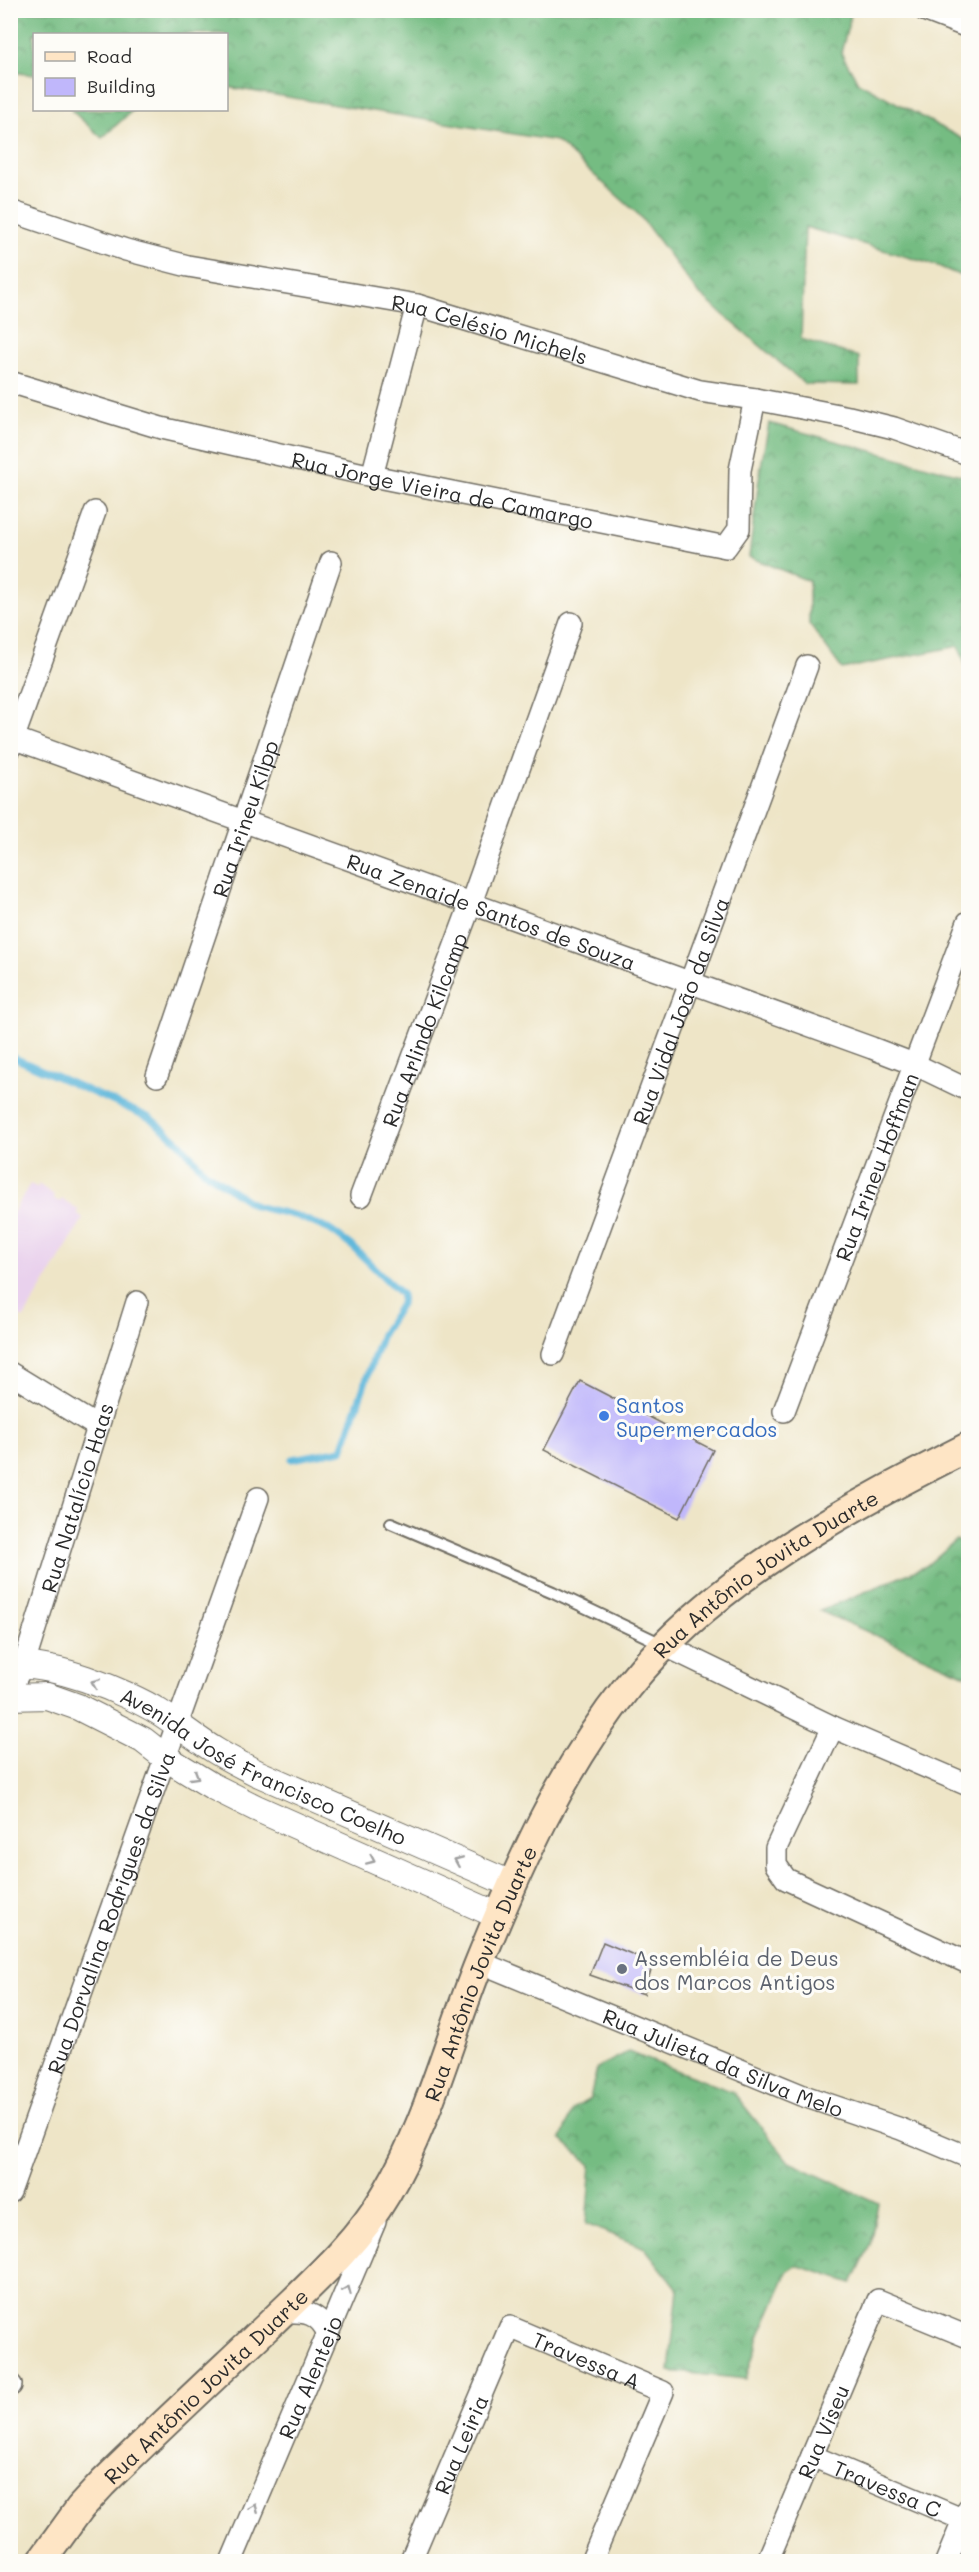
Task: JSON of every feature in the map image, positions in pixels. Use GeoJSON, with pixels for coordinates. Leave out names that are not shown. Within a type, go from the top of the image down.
{"type":"FeatureCollection","features":[{"type":"Feature","properties":{"kind":"main road","name":"Rua Antônio Jovita Duarte"},"geometry":{"type":"LineString","coordinates":[[41,2562],[75,2515],[103,2483],[282,2312],[366,2224],[388,2191],[419,2123],[479,1962],[548,1807],[629,1685],[703,1610],[779,1553],[895,1484],[969,1447]]}},
{"type":"Feature","properties":{"kind":"street"},"geometry":{"type":"LineString","coordinates":[[924,10],[969,27]]}},
{"type":"Feature","properties":{"kind":"street","name":"Rua Celésio Michels"},"geometry":{"type":"LineString","coordinates":[[10,211],[116,247],[188,266],[417,305],[700,391],[755,399],[894,428],[969,453]]}},
{"type":"Feature","properties":{"kind":"street"},"geometry":{"type":"LineString","coordinates":[[372,476],[417,305]]}},
{"type":"Feature","properties":{"kind":"street","name":"Rua Jorge Vieira de Camargo"},"geometry":{"type":"LineString","coordinates":[[10,381],[161,428],[372,476],[726,547],[739,529],[740,470],[755,399]]}},
{"type":"Feature","properties":{"kind":"street"},"geometry":{"type":"LineString","coordinates":[[12,741],[95,512]]}},
{"type":"Feature","properties":{"kind":"street","name":"Rua Irineu Kilpp"},"geometry":{"type":"LineString","coordinates":[[157,1076],[331,562]]}},
{"type":"Feature","properties":{"kind":"street","name":"Rua Arlindo Kilcamp"},"geometry":{"type":"LineString","coordinates":[[361,1196],[471,903],[571,623]]}},
{"type":"Feature","properties":{"kind":"street","name":"Rua Vidal João da Silva"},"geometry":{"type":"LineString","coordinates":[[553,1354],[807,666]]}},
{"type":"Feature","properties":{"kind":"street","name":"Rua Zenaide Santos de Souza"},"geometry":{"type":"LineString","coordinates":[[12,741],[243,820],[916,1065],[969,1090]]}},
{"type":"Feature","properties":{"kind":"street","name":"Rua Irineu Hoffman"},"geometry":{"type":"LineString","coordinates":[[784,1411],[969,922]]}},
{"type":"Feature","properties":{"kind":"street","name":"Rua Natalício Haas"},"geometry":{"type":"LineString","coordinates":[[10,1690],[99,1427],[138,1302]]}},
{"type":"Feature","properties":{"kind":"street"},"geometry":{"type":"LineString","coordinates":[[10,1373],[99,1427]]}},
{"type":"Feature","properties":{"kind":"street","name":"Rua Dorvalina Rodrigues da Silva"},"geometry":{"type":"LineString","coordinates":[[10,2192],[258,1498]]}},
{"type":"Feature","properties":{"kind":"street"},"geometry":{"type":"LineString","coordinates":[[666,1646],[832,1727],[969,1785]]}},
{"type":"Feature","properties":{"kind":"street","name":"Avenida José Francisco Coelho"},"geometry":{"type":"LineString","coordinates":[[17,1667],[58,1670],[158,1711],[217,1752],[257,1773],[512,1884]]}},
{"type":"Feature","properties":{"kind":"street","name":"Avenida José Francisco Coelho"},"geometry":{"type":"LineString","coordinates":[[10,1697],[47,1696],[78,1707],[143,1740],[166,1758],[256,1808],[499,1916]]}},
{"type":"Feature","properties":{"kind":"street"},"geometry":{"type":"LineString","coordinates":[[832,1727],[776,1848],[776,1865],[786,1879],[969,1963]]}},
{"type":"Feature","properties":{"kind":"street","name":"Rua Julieta da Silva Melo"},"geometry":{"type":"LineString","coordinates":[[479,1962],[801,2095],[901,2129],[969,2157]]}},
{"type":"Feature","properties":{"kind":"street","name":"Rua Alentejo"},"geometry":{"type":"LineString","coordinates":[[231,2562],[388,2191]]}},
{"type":"Feature","properties":{"kind":"street","name":"Rua Viseu"},"geometry":{"type":"LineString","coordinates":[[767,2562],[878,2300],[969,2337]]}},
{"type":"Feature","properties":{"kind":"street"},"geometry":{"type":"LineString","coordinates":[[282,2312],[309,2312],[323,2323],[328,2334]]}},
{"type":"Feature","properties":{"kind":"street","name":"Travessa A"},"geometry":{"type":"LineString","coordinates":[[510,2327],[663,2392],[591,2562]]}},
{"type":"Feature","properties":{"kind":"street","name":"Rua Leiria"},"geometry":{"type":"LineString","coordinates":[[410,2562],[510,2327]]}},
{"type":"Feature","properties":{"kind":"street","name":"Travessa C"},"geometry":{"type":"LineString","coordinates":[[812,2456],[966,2515]]}},
{"type":"Feature","properties":{"kind":"street"},"geometry":{"type":"LineString","coordinates":[[946,2562],[966,2515]]}},
{"type":"Feature","properties":{"kind":"lane"},"geometry":{"type":"LineString","coordinates":[[391,1523],[553,1592],[666,1646]]}},
{"type":"Feature","properties":{"kind":"shaded area"},"geometry":{"type":"Polygon","coordinates":[[[30,1184],[38,1188],[38,1184],[54,1195],[54,1199],[60,1202],[62,1199],[78,1209],[77,1214],[83,1219],[24,1318],[15,1315],[12,1319],[11,1216],[30,1184]]]}},
{"type":"Feature","properties":{"kind":"green space"},"geometry":{"type":"Polygon","coordinates":[[[10,11],[852,11],[841,53],[858,82],[968,142],[968,279],[938,266],[805,227],[801,339],[859,357],[859,385],[805,384],[698,293],[639,215],[556,141],[228,87],[228,33],[33,33],[33,75],[11,72],[10,11]]]}},
{"type":"Feature","properties":{"kind":"green space"},"geometry":{"type":"Polygon","coordinates":[[[72,111],[132,111],[102,138],[72,111]]]}},
{"type":"Feature","properties":{"kind":"green space"},"geometry":{"type":"Polygon","coordinates":[[[769,423],[968,477],[968,672],[959,646],[842,669],[809,624],[809,581],[749,557],[760,471],[769,423]]]}},
{"type":"Feature","properties":{"kind":"green space"},"geometry":{"type":"Polygon","coordinates":[[[956,1540],[968,1546],[968,1676],[820,1611],[926,1566],[956,1540]]]}},
{"type":"Feature","properties":{"kind":"green space"},"geometry":{"type":"Polygon","coordinates":[[[628,2052],[733,2092],[789,2162],[878,2203],[870,2245],[852,2283],[796,2265],[788,2271],[759,2337],[746,2379],[669,2371],[678,2290],[645,2248],[586,2224],[591,2165],[561,2139],[573,2109],[590,2099],[597,2068],[628,2052]]]}},
{"type":"Feature","properties":{"kind":"building","name":"Santos Supermercados"},"geometry":{"type":"Polygon","coordinates":[[[580,1381],[713,1450],[679,1518],[544,1450],[580,1381]]]}},
{"type":"Feature","properties":{"kind":"building","name":"Assembléia de Deus dos Marcos Antigos"},"geometry":{"type":"Polygon","coordinates":[[[603,1942],[653,1963],[644,1994],[590,1975],[603,1942]]]}},
{"type":"Feature","properties":{"kind":"waterway"},"geometry":{"type":"LineString","coordinates":[[10,1056],[150,1118],[180,1143],[204,1171],[255,1206],[297,1216],[330,1230],[353,1247],[402,1295],[401,1304],[382,1334],[342,1450],[292,1459]]}},
{"type":"Feature","properties":{"kind":"place","name":"Santos Supermercados"},"geometry":{"type":"Point","coordinates":[604,1416]}},
{"type":"Feature","properties":{"kind":"place","name":"Assembléia de Deus dos Marcos Antigos"},"geometry":{"type":"Point","coordinates":[622,1969]}}]}
